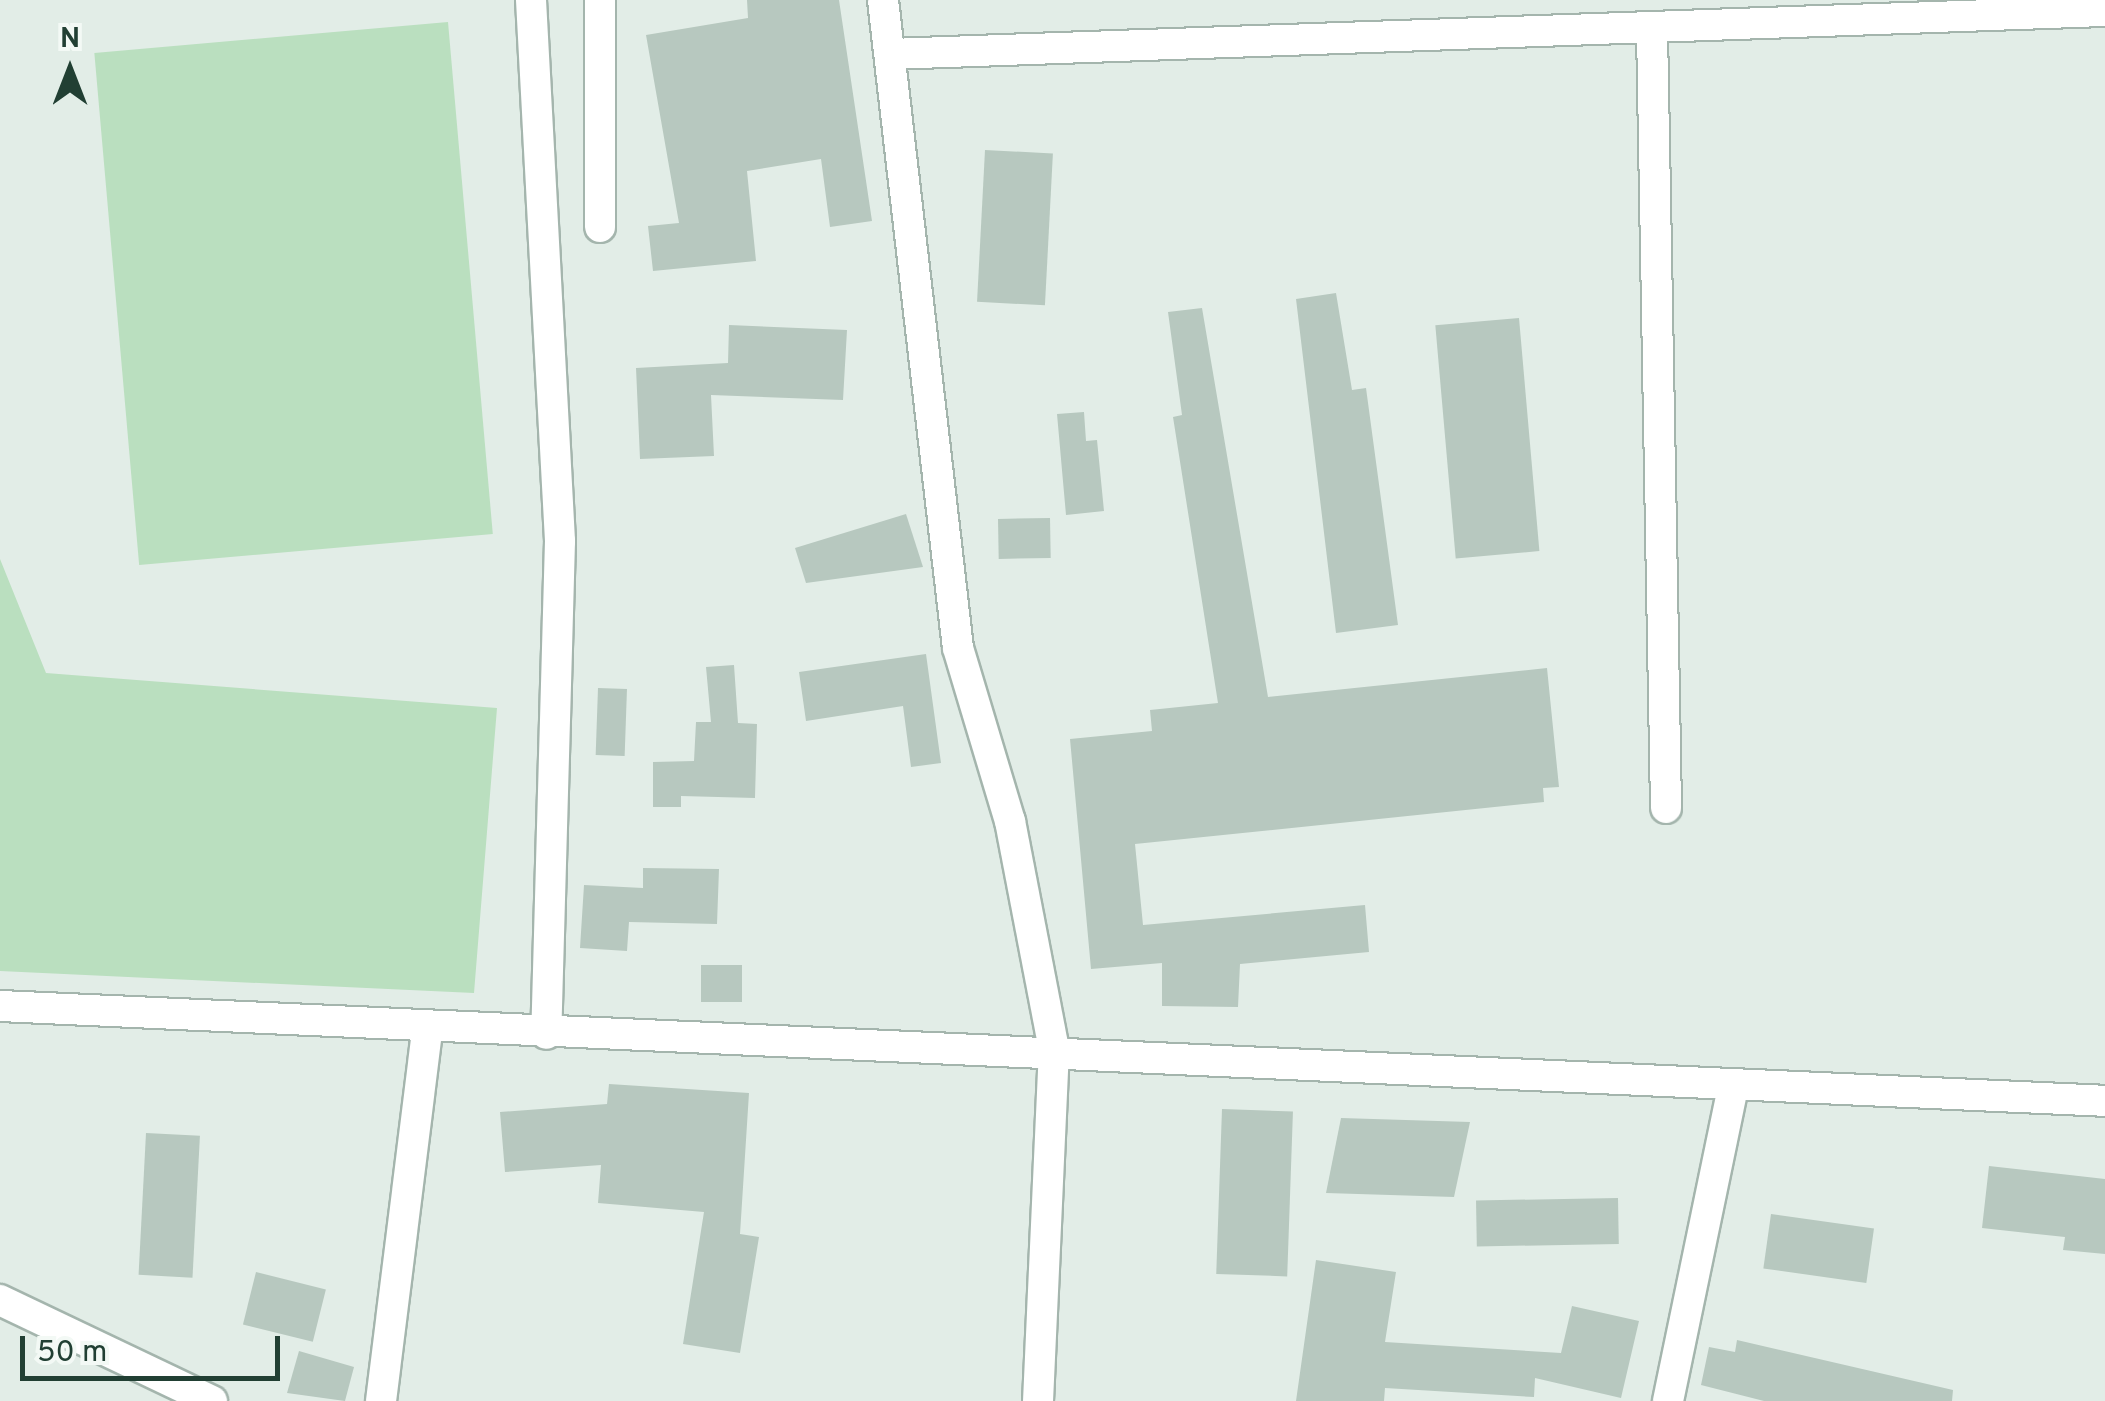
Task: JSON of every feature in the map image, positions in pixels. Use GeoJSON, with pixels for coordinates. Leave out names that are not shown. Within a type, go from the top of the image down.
{"type":"FeatureCollection","features":[{"type":"Feature","properties":{"kind":"street"},"geometry":{"type":"LineString","coordinates":[[531,0],[560,541],[546,1034]]}},
{"type":"Feature","properties":{"kind":"street"},"geometry":{"type":"LineString","coordinates":[[600,0],[600,227]]}},
{"type":"Feature","properties":{"kind":"street"},"geometry":{"type":"LineString","coordinates":[[883,0],[958,648],[1010,821],[1054,1049],[1038,1401]]}},
{"type":"Feature","properties":{"kind":"street"},"geometry":{"type":"LineString","coordinates":[[890,54],[2105,11]]}},
{"type":"Feature","properties":{"kind":"street"},"geometry":{"type":"LineString","coordinates":[[1652,29],[1666,808]]}},
{"type":"Feature","properties":{"kind":"street"},"geometry":{"type":"LineString","coordinates":[[0,1006],[427,1031],[1054,1049],[1734,1086],[2105,1100]]}},
{"type":"Feature","properties":{"kind":"street"},"geometry":{"type":"LineString","coordinates":[[382,1401],[427,1031]]}},
{"type":"Feature","properties":{"kind":"street"},"geometry":{"type":"LineString","coordinates":[[1668,1401],[1734,1086]]}},
{"type":"Feature","properties":{"kind":"street"},"geometry":{"type":"LineString","coordinates":[[0,1300],[212,1401]]}},
{"type":"Feature","properties":{"kind":"green space"},"geometry":{"type":"Polygon","coordinates":[[[448,22],[493,534],[139,565],[94,53],[448,22]]]}},
{"type":"Feature","properties":{"kind":"green space"},"geometry":{"type":"Polygon","coordinates":[[[0,559],[46,673],[497,708],[474,993],[0,971],[0,559]]]}},
{"type":"Feature","properties":{"kind":"building"},"geometry":{"type":"Polygon","coordinates":[[[747,0],[839,0],[872,221],[830,227],[821,159],[747,171],[756,261],[653,271],[648,226],[679,223],[646,35],[748,18],[747,0]]]}},
{"type":"Feature","properties":{"kind":"building"},"geometry":{"type":"Polygon","coordinates":[[[985,150],[1053,154],[1045,305],[977,302],[985,150]]]}},
{"type":"Feature","properties":{"kind":"building"},"geometry":{"type":"Polygon","coordinates":[[[1336,293],[1352,390],[1366,388],[1398,625],[1336,633],[1296,299],[1336,293]]]}},
{"type":"Feature","properties":{"kind":"building"},"geometry":{"type":"Polygon","coordinates":[[[1202,308],[1268,697],[1547,668],[1559,787],[1543,788],[1544,802],[1135,844],[1143,925],[1365,905],[1369,952],[1240,964],[1238,1007],[1162,1006],[1162,963],[1091,969],[1070,739],[1152,731],[1150,710],[1218,703],[1173,417],[1182,415],[1168,312],[1202,308]]]}},
{"type":"Feature","properties":{"kind":"building"},"geometry":{"type":"Polygon","coordinates":[[[1519,318],[1539,551],[1456,558],[1435,325],[1519,318]]]}},
{"type":"Feature","properties":{"kind":"building"},"geometry":{"type":"Polygon","coordinates":[[[729,325],[847,330],[843,400],[711,395],[714,456],[640,459],[636,368],[728,363],[729,325]]]}},
{"type":"Feature","properties":{"kind":"building"},"geometry":{"type":"Polygon","coordinates":[[[1084,412],[1086,441],[1097,440],[1104,511],[1066,515],[1057,414],[1084,412]]]}},
{"type":"Feature","properties":{"kind":"building"},"geometry":{"type":"Polygon","coordinates":[[[906,514],[923,567],[806,583],[795,548],[906,514]]]}},
{"type":"Feature","properties":{"kind":"building"},"geometry":{"type":"Polygon","coordinates":[[[1050,518],[1051,558],[999,559],[998,519],[1050,518]]]}},
{"type":"Feature","properties":{"kind":"building"},"geometry":{"type":"Polygon","coordinates":[[[926,654],[941,763],[911,767],[903,706],[806,721],[799,672],[926,654]]]}},
{"type":"Feature","properties":{"kind":"building"},"geometry":{"type":"Polygon","coordinates":[[[734,665],[738,723],[757,724],[755,798],[681,796],[681,807],[653,807],[653,762],[694,761],[696,722],[711,722],[706,667],[734,665]]]}},
{"type":"Feature","properties":{"kind":"building"},"geometry":{"type":"Polygon","coordinates":[[[598,688],[627,689],[625,756],[596,755],[598,688]]]}},
{"type":"Feature","properties":{"kind":"building"},"geometry":{"type":"Polygon","coordinates":[[[643,868],[719,869],[717,924],[629,922],[627,951],[580,948],[584,885],[643,888],[643,868]]]}},
{"type":"Feature","properties":{"kind":"building"},"geometry":{"type":"Polygon","coordinates":[[[701,965],[742,965],[742,1002],[701,1002],[701,965]]]}},
{"type":"Feature","properties":{"kind":"building"},"geometry":{"type":"Polygon","coordinates":[[[609,1084],[749,1093],[740,1234],[759,1237],[740,1353],[683,1344],[704,1212],[598,1203],[601,1165],[505,1172],[500,1112],[607,1104],[609,1084]]]}},
{"type":"Feature","properties":{"kind":"building"},"geometry":{"type":"Polygon","coordinates":[[[1222,1109],[1293,1111],[1287,1276],[1216,1274],[1222,1109]]]}},
{"type":"Feature","properties":{"kind":"building"},"geometry":{"type":"Polygon","coordinates":[[[1341,1118],[1470,1122],[1454,1197],[1326,1193],[1341,1118]]]}},
{"type":"Feature","properties":{"kind":"building"},"geometry":{"type":"Polygon","coordinates":[[[146,1133],[200,1136],[192,1278],[139,1275],[146,1133]]]}},
{"type":"Feature","properties":{"kind":"building"},"geometry":{"type":"Polygon","coordinates":[[[1989,1166],[2105,1179],[2105,1254],[2063,1250],[2065,1237],[1982,1228],[1989,1166]]]}},
{"type":"Feature","properties":{"kind":"building"},"geometry":{"type":"Polygon","coordinates":[[[1618,1198],[1619,1244],[1477,1246],[1476,1200],[1618,1198]]]}},
{"type":"Feature","properties":{"kind":"building"},"geometry":{"type":"Polygon","coordinates":[[[1771,1214],[1874,1228],[1866,1283],[1763,1268],[1771,1214]]]}},
{"type":"Feature","properties":{"kind":"building"},"geometry":{"type":"Polygon","coordinates":[[[1316,1260],[1396,1272],[1385,1342],[1561,1353],[1572,1306],[1639,1321],[1621,1398],[1535,1378],[1534,1397],[1385,1388],[1384,1401],[1296,1401],[1316,1260]]]}},
{"type":"Feature","properties":{"kind":"building"},"geometry":{"type":"Polygon","coordinates":[[[256,1272],[326,1289],[313,1342],[243,1324],[256,1272]]]}},
{"type":"Feature","properties":{"kind":"building"},"geometry":{"type":"Polygon","coordinates":[[[1737,1340],[1953,1390],[1952,1401],[1764,1401],[1701,1385],[1709,1347],[1735,1352],[1737,1340]]]}},
{"type":"Feature","properties":{"kind":"building"},"geometry":{"type":"Polygon","coordinates":[[[299,1351],[354,1367],[345,1401],[287,1393],[299,1351]]]}}]}
